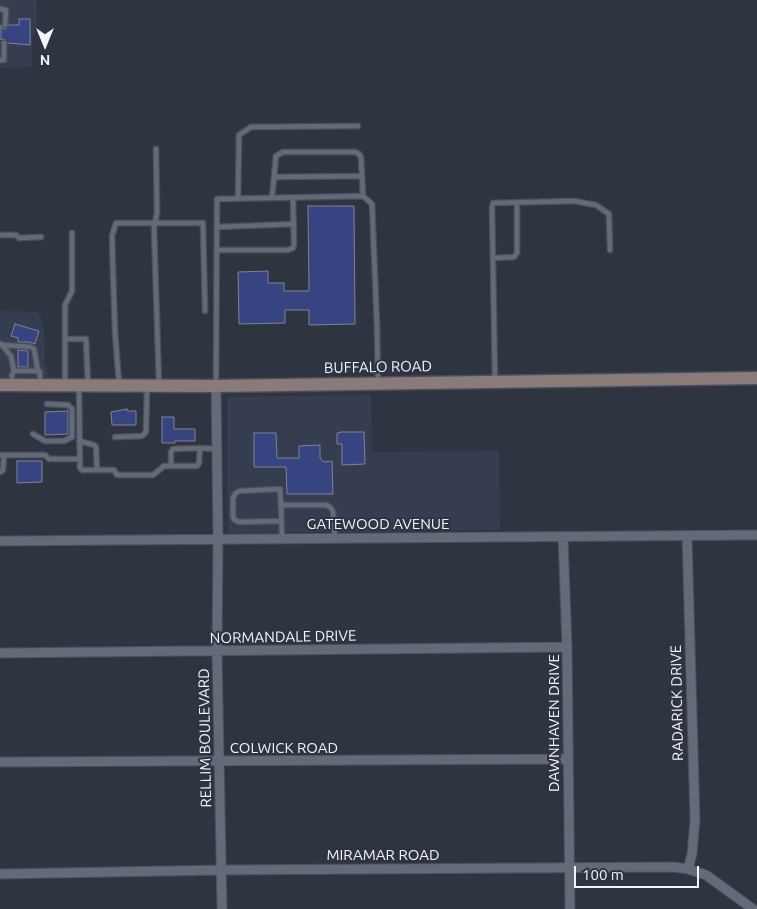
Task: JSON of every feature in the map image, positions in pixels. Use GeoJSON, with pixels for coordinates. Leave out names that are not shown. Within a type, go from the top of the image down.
{"type":"FeatureCollection","features":[{"type":"Feature","properties":{"kind":"main road","name":"BUFFALO ROAD"},"geometry":{"type":"LineString","coordinates":[[6,385],[216,386],[757,378]]}},
{"type":"Feature","properties":{"kind":"street","name":"RELLIM BOULEVARD"},"geometry":{"type":"LineString","coordinates":[[216,386],[217,652],[222,909]]}},
{"type":"Feature","properties":{"kind":"street","name":"GATEWOOD AVENUE"},"geometry":{"type":"LineString","coordinates":[[0,541],[757,536]]}},
{"type":"Feature","properties":{"kind":"street","name":"DAWNHAVEN DRIVE"},"geometry":{"type":"LineString","coordinates":[[563,537],[567,648],[570,909]]}},
{"type":"Feature","properties":{"kind":"street","name":"RADARICK DRIVE"},"geometry":{"type":"LineString","coordinates":[[687,537],[695,820],[693,846],[688,869]]}},
{"type":"Feature","properties":{"kind":"street","name":"NORMANDALE DRIVE"},"geometry":{"type":"LineString","coordinates":[[0,653],[567,648]]}},
{"type":"Feature","properties":{"kind":"street","name":"COLWICK ROAD"},"geometry":{"type":"LineString","coordinates":[[0,762],[568,759]]}},
{"type":"Feature","properties":{"kind":"street","name":"MIRAMAR ROAD"},"geometry":{"type":"LineString","coordinates":[[0,874],[658,866],[688,869],[706,875],[753,909]]}},
{"type":"Feature","properties":{"kind":"lane"},"geometry":{"type":"LineString","coordinates":[[0,9],[6,10],[5,25]]}},
{"type":"Feature","properties":{"kind":"lane"},"geometry":{"type":"LineString","coordinates":[[0,60],[4,60],[4,43]]}},
{"type":"Feature","properties":{"kind":"lane"},"geometry":{"type":"LineString","coordinates":[[238,199],[239,135],[251,127],[358,126]]}},
{"type":"Feature","properties":{"kind":"lane"},"geometry":{"type":"LineString","coordinates":[[115,437],[142,436],[146,432],[153,386],[155,223],[157,212],[156,150]]}},
{"type":"Feature","properties":{"kind":"lane"},"geometry":{"type":"LineString","coordinates":[[272,198],[276,156],[283,152],[355,152],[360,157],[363,196]]}},
{"type":"Feature","properties":{"kind":"lane"},"geometry":{"type":"LineString","coordinates":[[274,177],[362,176]]}},
{"type":"Feature","properties":{"kind":"lane"},"geometry":{"type":"LineString","coordinates":[[216,386],[217,199],[363,196],[372,204],[378,384]]}},
{"type":"Feature","properties":{"kind":"lane"},"geometry":{"type":"LineString","coordinates":[[216,250],[288,250],[293,248],[293,198]]}},
{"type":"Feature","properties":{"kind":"lane"},"geometry":{"type":"LineString","coordinates":[[495,381],[493,203],[574,201],[596,206],[610,214],[610,250]]}},
{"type":"Feature","properties":{"kind":"lane"},"geometry":{"type":"LineString","coordinates":[[493,258],[514,257],[517,252],[517,202]]}},
{"type":"Feature","properties":{"kind":"lane"},"geometry":{"type":"LineString","coordinates":[[120,386],[116,348],[112,236],[116,224],[203,223],[205,311]]}},
{"type":"Feature","properties":{"kind":"lane"},"geometry":{"type":"LineString","coordinates":[[217,227],[294,224]]}},
{"type":"Feature","properties":{"kind":"lane"},"geometry":{"type":"LineString","coordinates":[[65,386],[65,305],[72,291],[72,233]]}},
{"type":"Feature","properties":{"kind":"lane"},"geometry":{"type":"LineString","coordinates":[[0,235],[16,235],[19,238],[42,237]]}},
{"type":"Feature","properties":{"kind":"lane"},"geometry":{"type":"LineString","coordinates":[[65,339],[86,339],[79,441],[80,468],[82,470],[114,470],[117,475],[153,475],[164,466],[197,466],[200,448]]}},
{"type":"Feature","properties":{"kind":"lane"},"geometry":{"type":"LineString","coordinates":[[1,344],[31,347],[34,349],[38,371],[40,372],[40,386]]}},
{"type":"Feature","properties":{"kind":"lane"},"geometry":{"type":"LineString","coordinates":[[1,344],[11,356],[14,371],[6,385]]}},
{"type":"Feature","properties":{"kind":"lane"},"geometry":{"type":"LineString","coordinates":[[14,371],[38,371]]}},
{"type":"Feature","properties":{"kind":"lane"},"geometry":{"type":"LineString","coordinates":[[33,434],[45,441],[64,441],[72,437],[72,409],[68,405],[48,404]]}},
{"type":"Feature","properties":{"kind":"lane"},"geometry":{"type":"LineString","coordinates":[[79,441],[96,447],[97,470]]}},
{"type":"Feature","properties":{"kind":"lane"},"geometry":{"type":"LineString","coordinates":[[171,466],[171,452],[173,449],[217,449]]}},
{"type":"Feature","properties":{"kind":"lane"},"geometry":{"type":"LineString","coordinates":[[0,472],[4,470],[2,455],[44,455],[49,458],[80,459]]}},
{"type":"Feature","properties":{"kind":"lane"},"geometry":{"type":"LineString","coordinates":[[281,521],[239,522],[233,517],[233,498],[239,491],[280,490],[282,539]]}},
{"type":"Feature","properties":{"kind":"lane"},"geometry":{"type":"LineString","coordinates":[[281,505],[327,505],[333,512],[335,538]]}},
{"type":"Feature","properties":{"kind":"shaded area"},"geometry":{"type":"Polygon","coordinates":[[[0,0],[37,0],[36,28],[32,37],[32,67],[0,68],[0,0]]]}},
{"type":"Feature","properties":{"kind":"shaded area"},"geometry":{"type":"Polygon","coordinates":[[[0,311],[36,312],[40,314],[44,330],[45,364],[48,379],[0,380],[0,311]]]}},
{"type":"Feature","properties":{"kind":"shaded area"},"geometry":{"type":"Polygon","coordinates":[[[371,395],[372,452],[499,451],[500,530],[228,533],[227,397],[371,395]]]}},
{"type":"Feature","properties":{"kind":"building"},"geometry":{"type":"Polygon","coordinates":[[[19,19],[30,19],[30,45],[8,43],[4,39],[1,40],[1,25],[5,29],[9,25],[19,25],[19,19]]]}},
{"type":"Feature","properties":{"kind":"building"},"geometry":{"type":"Polygon","coordinates":[[[308,206],[354,206],[355,324],[309,325],[309,310],[285,310],[285,323],[239,324],[238,272],[268,271],[268,283],[284,283],[284,291],[309,291],[308,206]]]}},
{"type":"Feature","properties":{"kind":"building"},"geometry":{"type":"Polygon","coordinates":[[[15,324],[39,331],[35,344],[18,342],[18,338],[11,336],[15,324]]]}},
{"type":"Feature","properties":{"kind":"building"},"geometry":{"type":"Polygon","coordinates":[[[18,350],[28,351],[28,367],[18,367],[18,350]]]}},
{"type":"Feature","properties":{"kind":"building"},"geometry":{"type":"Polygon","coordinates":[[[127,409],[127,411],[136,411],[136,425],[112,425],[111,412],[127,409]]]}},
{"type":"Feature","properties":{"kind":"building"},"geometry":{"type":"Polygon","coordinates":[[[68,411],[68,434],[45,435],[45,412],[68,411]]]}},
{"type":"Feature","properties":{"kind":"building"},"geometry":{"type":"Polygon","coordinates":[[[162,417],[174,417],[174,429],[195,429],[195,441],[162,443],[162,417]]]}},
{"type":"Feature","properties":{"kind":"building"},"geometry":{"type":"Polygon","coordinates":[[[364,432],[365,464],[342,465],[342,444],[337,444],[337,433],[364,432]]]}},
{"type":"Feature","properties":{"kind":"building"},"geometry":{"type":"Polygon","coordinates":[[[254,433],[276,433],[277,458],[299,458],[299,446],[320,445],[320,458],[324,462],[332,461],[333,494],[287,494],[286,467],[254,467],[254,433]]]}},
{"type":"Feature","properties":{"kind":"building"},"geometry":{"type":"Polygon","coordinates":[[[17,461],[42,461],[42,482],[17,483],[17,461]]]}}]}
